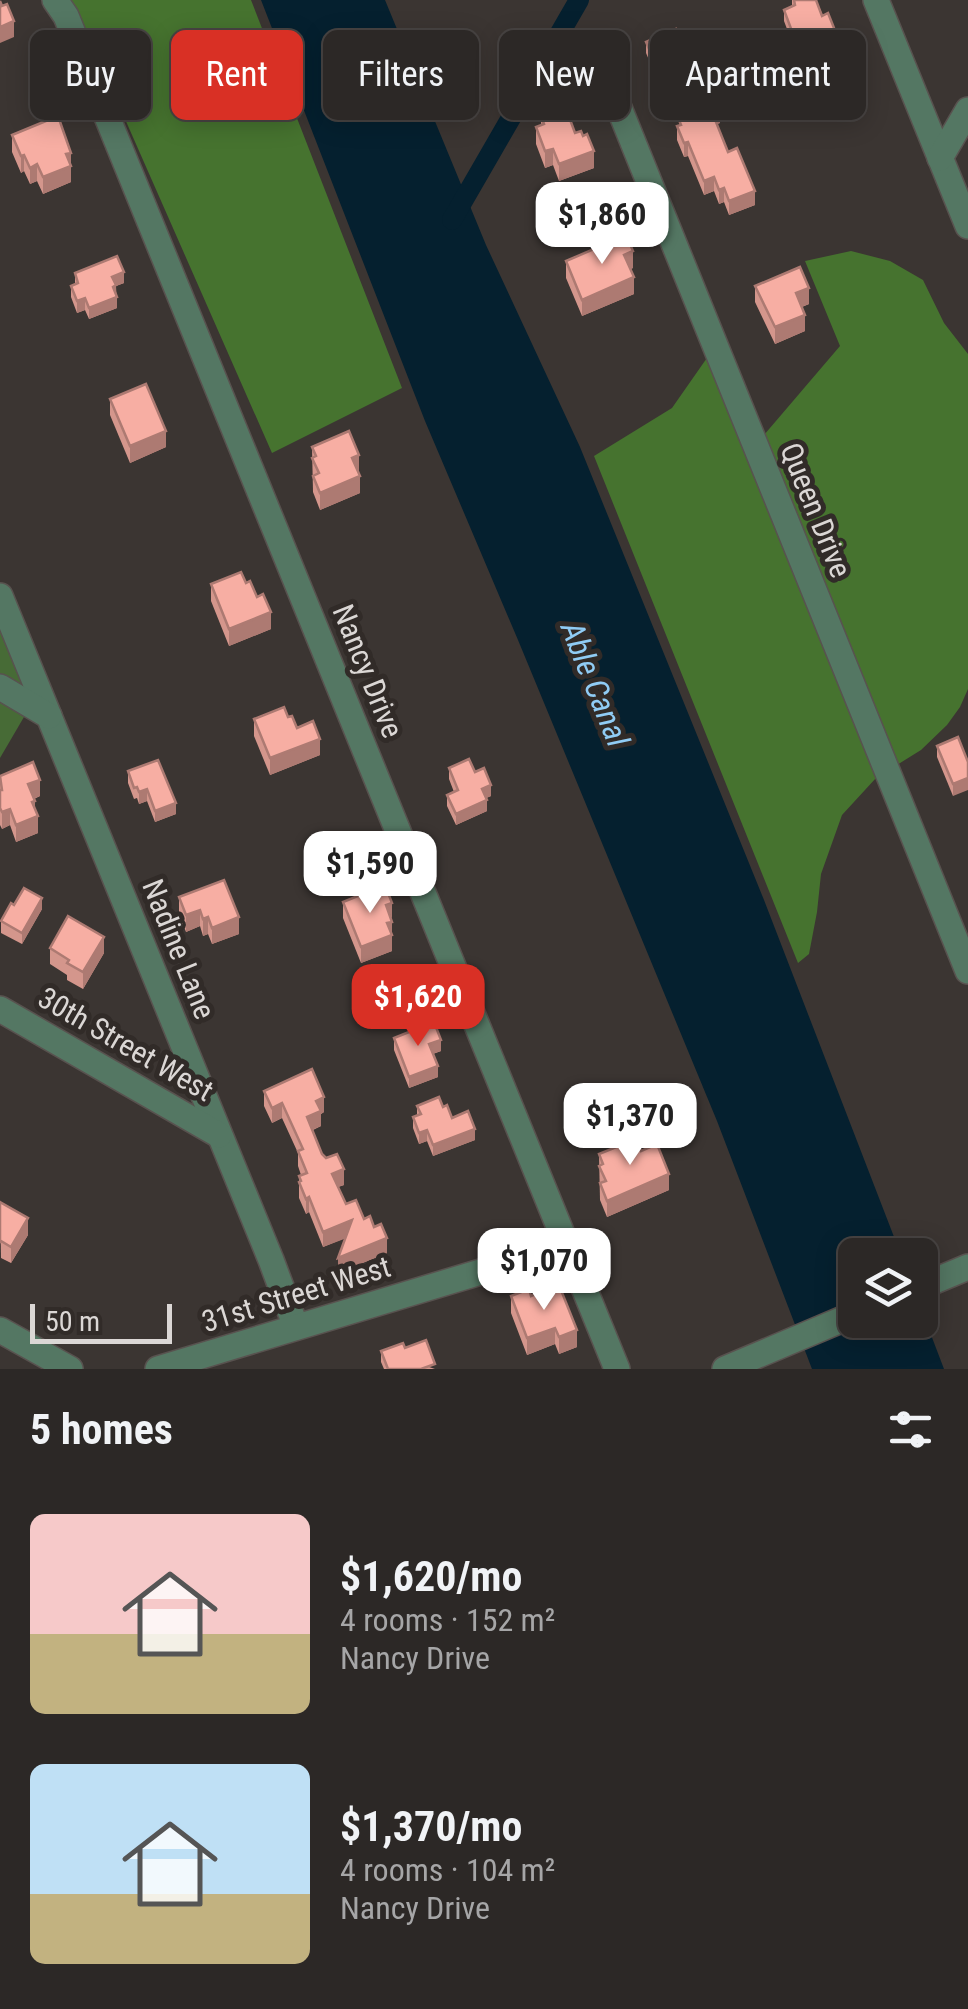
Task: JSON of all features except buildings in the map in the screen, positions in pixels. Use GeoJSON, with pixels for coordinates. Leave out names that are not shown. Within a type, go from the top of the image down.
{"type":"FeatureCollection","features":[{"type":"Feature","properties":{"kind":"street","name":"Nancy Drive"},"geometry":{"type":"LineString","coordinates":[[56,0],[66,16],[617,1369]]}},
{"type":"Feature","properties":{"kind":"street"},"geometry":{"type":"LineString","coordinates":[[876,0],[968,226]]}},
{"type":"Feature","properties":{"kind":"street"},"geometry":{"type":"LineString","coordinates":[[940,158],[968,110]]}},
{"type":"Feature","properties":{"kind":"street","name":"Queen Drive"},"geometry":{"type":"LineString","coordinates":[[623,120],[968,971]]}},
{"type":"Feature","properties":{"kind":"street","name":"Nadine Lane"},"geometry":{"type":"LineString","coordinates":[[0,596],[296,1328]]}},
{"type":"Feature","properties":{"kind":"street"},"geometry":{"type":"LineString","coordinates":[[0,687],[49,716]]}},
{"type":"Feature","properties":{"kind":"street","name":"30th Street West"},"geometry":{"type":"LineString","coordinates":[[0,1009],[219,1134]]}},
{"type":"Feature","properties":{"kind":"street","name":"31st Street West"},"geometry":{"type":"LineString","coordinates":[[158,1369],[568,1246]]}},
{"type":"Feature","properties":{"kind":"street"},"geometry":{"type":"LineString","coordinates":[[938,1280],[968,1268]]}},
{"type":"Feature","properties":{"kind":"street"},"geometry":{"type":"LineString","coordinates":[[726,1369],[838,1321]]}},
{"type":"Feature","properties":{"kind":"street"},"geometry":{"type":"LineString","coordinates":[[0,1330],[70,1369]]}},
{"type":"Feature","properties":{"kind":"green space"},"geometry":{"type":"Polygon","coordinates":[[[61,0],[251,0],[263,30],[171,30],[171,120],[298,120],[402,388],[272,453],[125,120],[151,120],[151,30],[86,30],[77,10],[61,0]]]}},
{"type":"Feature","properties":{"kind":"green space"},"geometry":{"type":"Polygon","coordinates":[[[851,251],[890,261],[923,280],[944,323],[968,354],[968,689],[947,725],[921,750],[876,778],[842,815],[821,874],[809,954],[798,963],[594,456],[672,408],[716,345],[764,435],[840,346],[805,261],[851,251]]]}},
{"type":"Feature","properties":{"kind":"green space"},"geometry":{"type":"Polygon","coordinates":[[[0,603],[38,693],[0,758],[0,603]]]}},
{"type":"Feature","properties":{"kind":"water","name":"Able Canal"},"geometry":{"type":"Polygon","coordinates":[[[261,0],[385,0],[397,30],[323,30],[323,120],[434,120],[486,245],[580,447],[764,900],[894,1238],[838,1238],[838,1338],[932,1338],[944,1369],[812,1369],[717,1121],[425,421],[303,108],[303,30],[273,30],[261,0]]]}},
{"type":"Feature","properties":{"kind":"waterway"},"geometry":{"type":"LineString","coordinates":[[452,220],[579,0]]}}]}
